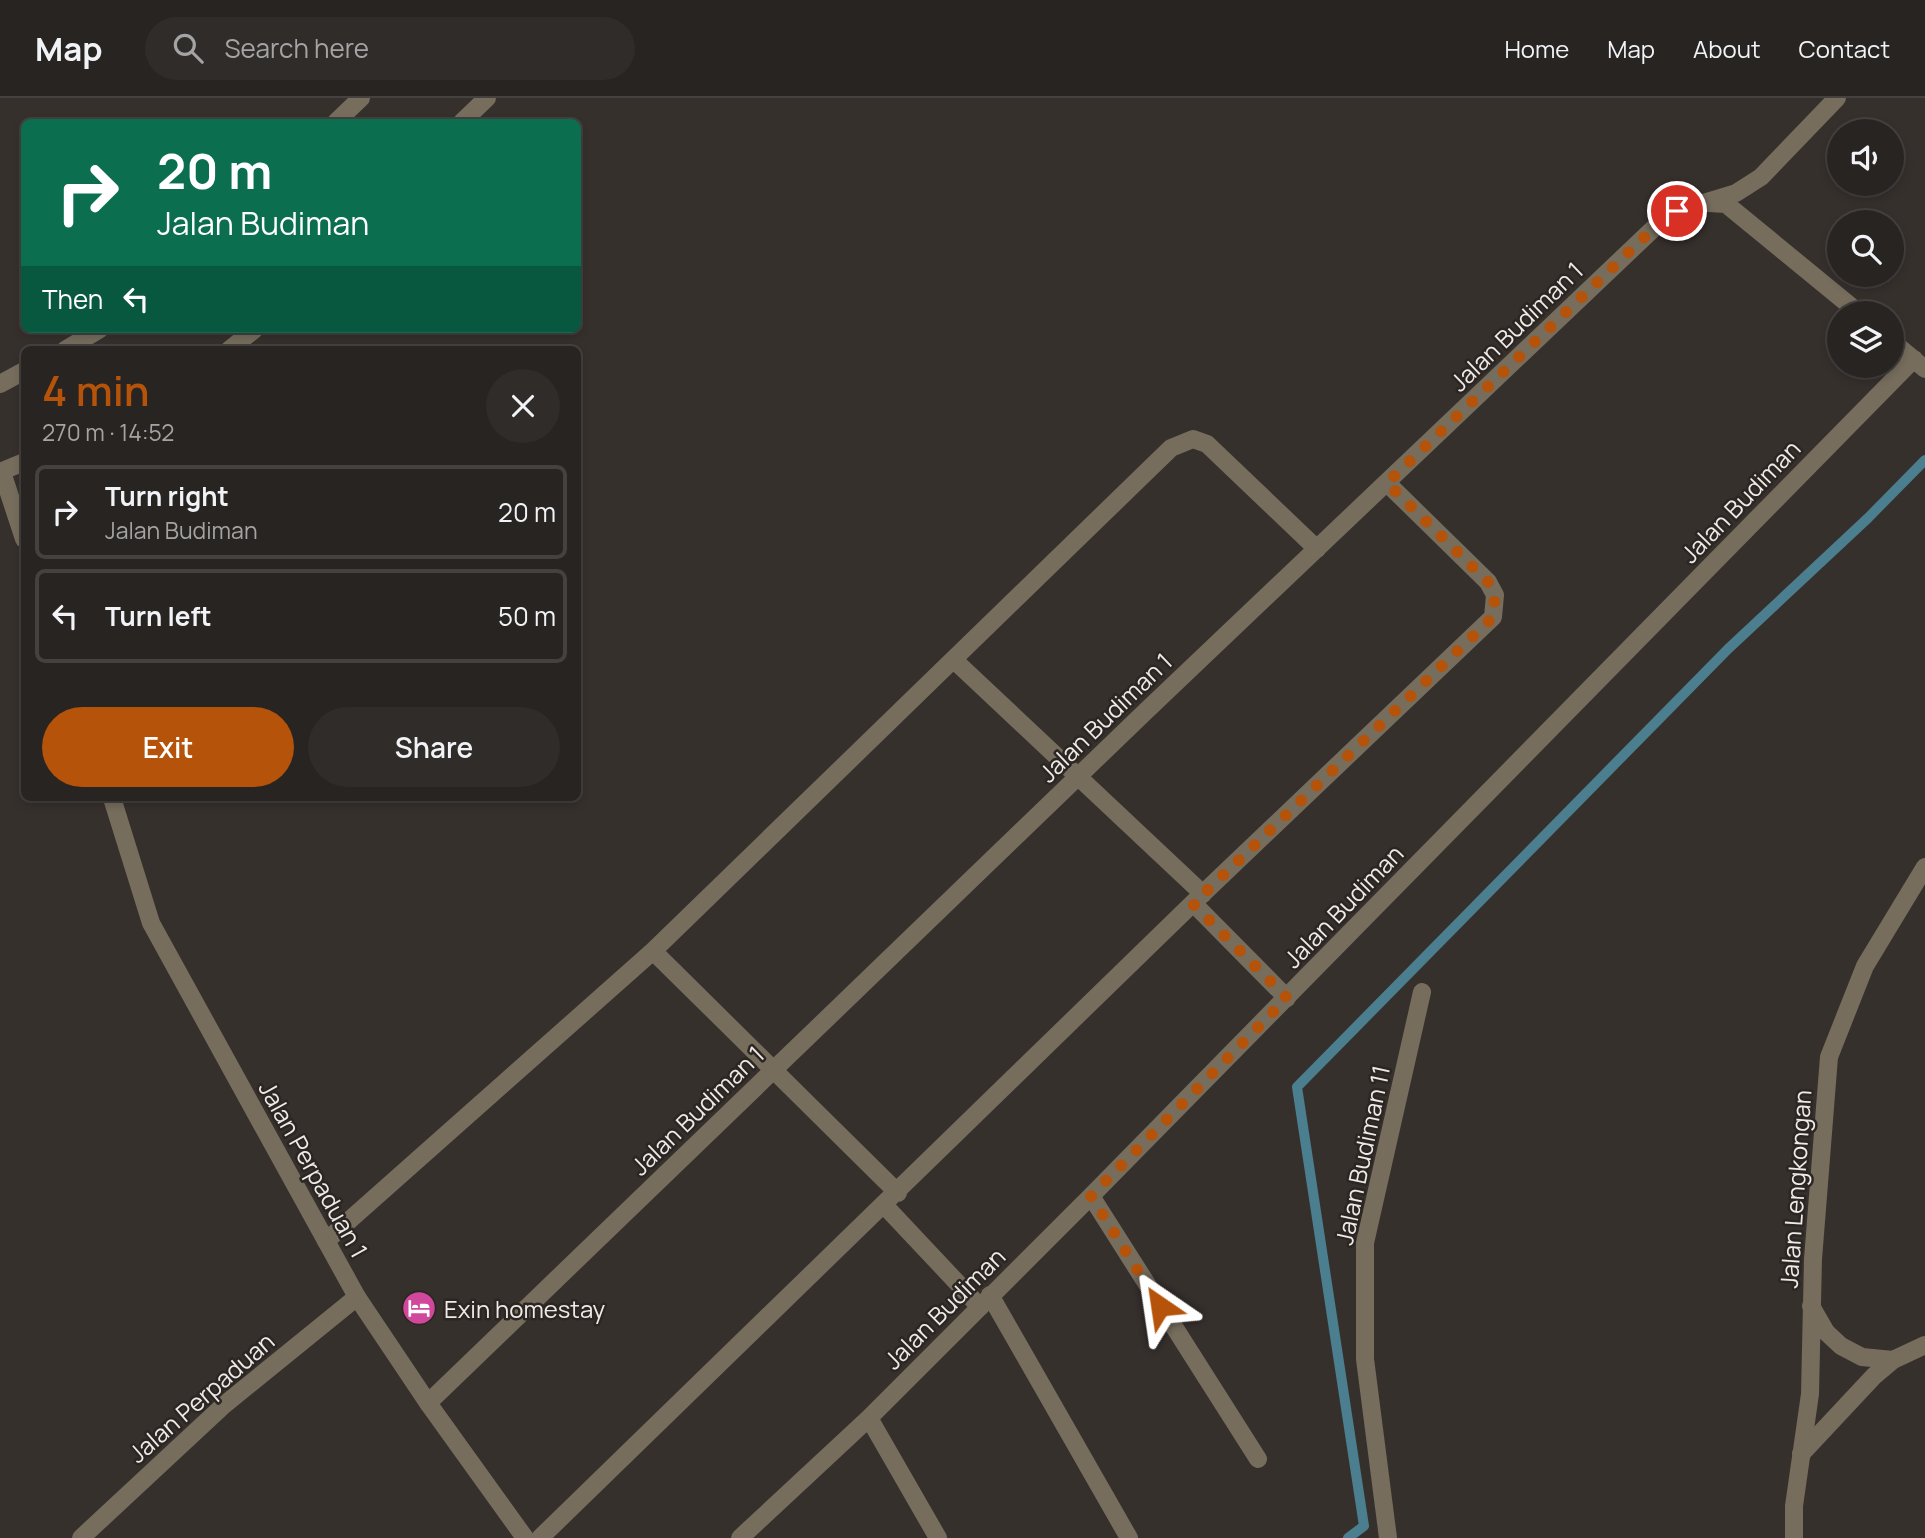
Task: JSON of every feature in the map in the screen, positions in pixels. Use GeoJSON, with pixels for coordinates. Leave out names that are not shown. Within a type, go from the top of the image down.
{"type":"FeatureCollection","features":[{"type":"Feature","properties":{"kind":"street"},"geometry":{"type":"LineString","coordinates":[[339,119],[361,98]]}},
{"type":"Feature","properties":{"kind":"street"},"geometry":{"type":"LineString","coordinates":[[465,119],[487,98]]}},
{"type":"Feature","properties":{"kind":"street","name":"Jalan Budiman 1"},"geometry":{"type":"LineString","coordinates":[[428,1403],[1076,778],[1654,228],[1677,211],[1736,192],[1760,177],[1837,98]]}},
{"type":"Feature","properties":{"kind":"street"},"geometry":{"type":"LineString","coordinates":[[1702,202],[1726,204],[1844,301]]}},
{"type":"Feature","properties":{"kind":"street"},"geometry":{"type":"LineString","coordinates":[[72,346],[93,333]]}},
{"type":"Feature","properties":{"kind":"street"},"geometry":{"type":"LineString","coordinates":[[234,346],[249,333]]}},
{"type":"Feature","properties":{"kind":"street"},"geometry":{"type":"LineString","coordinates":[[1904,351],[1919,364]]}},
{"type":"Feature","properties":{"kind":"street","name":"Jalan Budiman"},"geometry":{"type":"LineString","coordinates":[[744,1537],[869,1418],[1919,364]]}},
{"type":"Feature","properties":{"kind":"street"},"geometry":{"type":"LineString","coordinates":[[0,384],[21,373]]}},
{"type":"Feature","properties":{"kind":"street"},"geometry":{"type":"LineString","coordinates":[[326,1241],[653,951],[1171,449],[1193,439],[1207,444],[1317,549]]}},
{"type":"Feature","properties":{"kind":"street"},"geometry":{"type":"LineString","coordinates":[[21,463],[1,472],[21,530]]}},
{"type":"Feature","properties":{"kind":"street"},"geometry":{"type":"LineString","coordinates":[[540,1538],[885,1206],[1198,899],[1493,617],[1495,595],[1488,582],[1387,483]]}},
{"type":"Feature","properties":{"kind":"street"},"geometry":{"type":"LineString","coordinates":[[954,660],[1198,899],[1287,998]]}},
{"type":"Feature","properties":{"kind":"street","name":"Jalan Perpaduan 1"},"geometry":{"type":"LineString","coordinates":[[113,801],[150,923],[357,1297],[428,1403],[525,1538]]}},
{"type":"Feature","properties":{"kind":"street","name":"Jalan Lengkongan"},"geometry":{"type":"LineString","coordinates":[[1794,1538],[1801,1454],[1810,1394],[1811,1306],[1829,1057],[1865,966],[1925,867]]}},
{"type":"Feature","properties":{"kind":"street"},"geometry":{"type":"LineString","coordinates":[[653,951],[898,1193]]}},
{"type":"Feature","properties":{"kind":"street","name":"Jalan Budiman 11"},"geometry":{"type":"LineString","coordinates":[[1388,1538],[1364,1359],[1365,1243],[1422,992]]}},
{"type":"Feature","properties":{"kind":"street"},"geometry":{"type":"LineString","coordinates":[[1091,1196],[1258,1460]]}},
{"type":"Feature","properties":{"kind":"street"},"geometry":{"type":"LineString","coordinates":[[885,1206],[985,1301],[1129,1538]]}},
{"type":"Feature","properties":{"kind":"street","name":"Jalan Perpaduan"},"geometry":{"type":"LineString","coordinates":[[81,1538],[224,1405],[357,1297]]}},
{"type":"Feature","properties":{"kind":"street"},"geometry":{"type":"LineString","coordinates":[[1811,1306],[1826,1332],[1841,1346],[1862,1357],[1893,1360]]}},
{"type":"Feature","properties":{"kind":"street"},"geometry":{"type":"LineString","coordinates":[[1801,1454],[1874,1376],[1893,1360],[1925,1345]]}},
{"type":"Feature","properties":{"kind":"street"},"geometry":{"type":"LineString","coordinates":[[869,1418],[938,1538]]}},
{"type":"Feature","properties":{"kind":"waterway"},"geometry":{"type":"LineString","coordinates":[[1348,1538],[1364,1526],[1297,1087],[1728,649],[1868,518],[1925,460]]}},
{"type":"Feature","properties":{"kind":"place","name":"Exin homestay"},"geometry":{"type":"Point","coordinates":[419,1308]}},
{"type":"Feature","properties":{"kind":"route"},"geometry":{"type":"LineString","coordinates":[[1160,1306],[1091,1196],[1287,998],[1193,904],[1493,617],[1495,595],[1488,582],[1387,483],[1654,228],[1677,211]]}}]}
